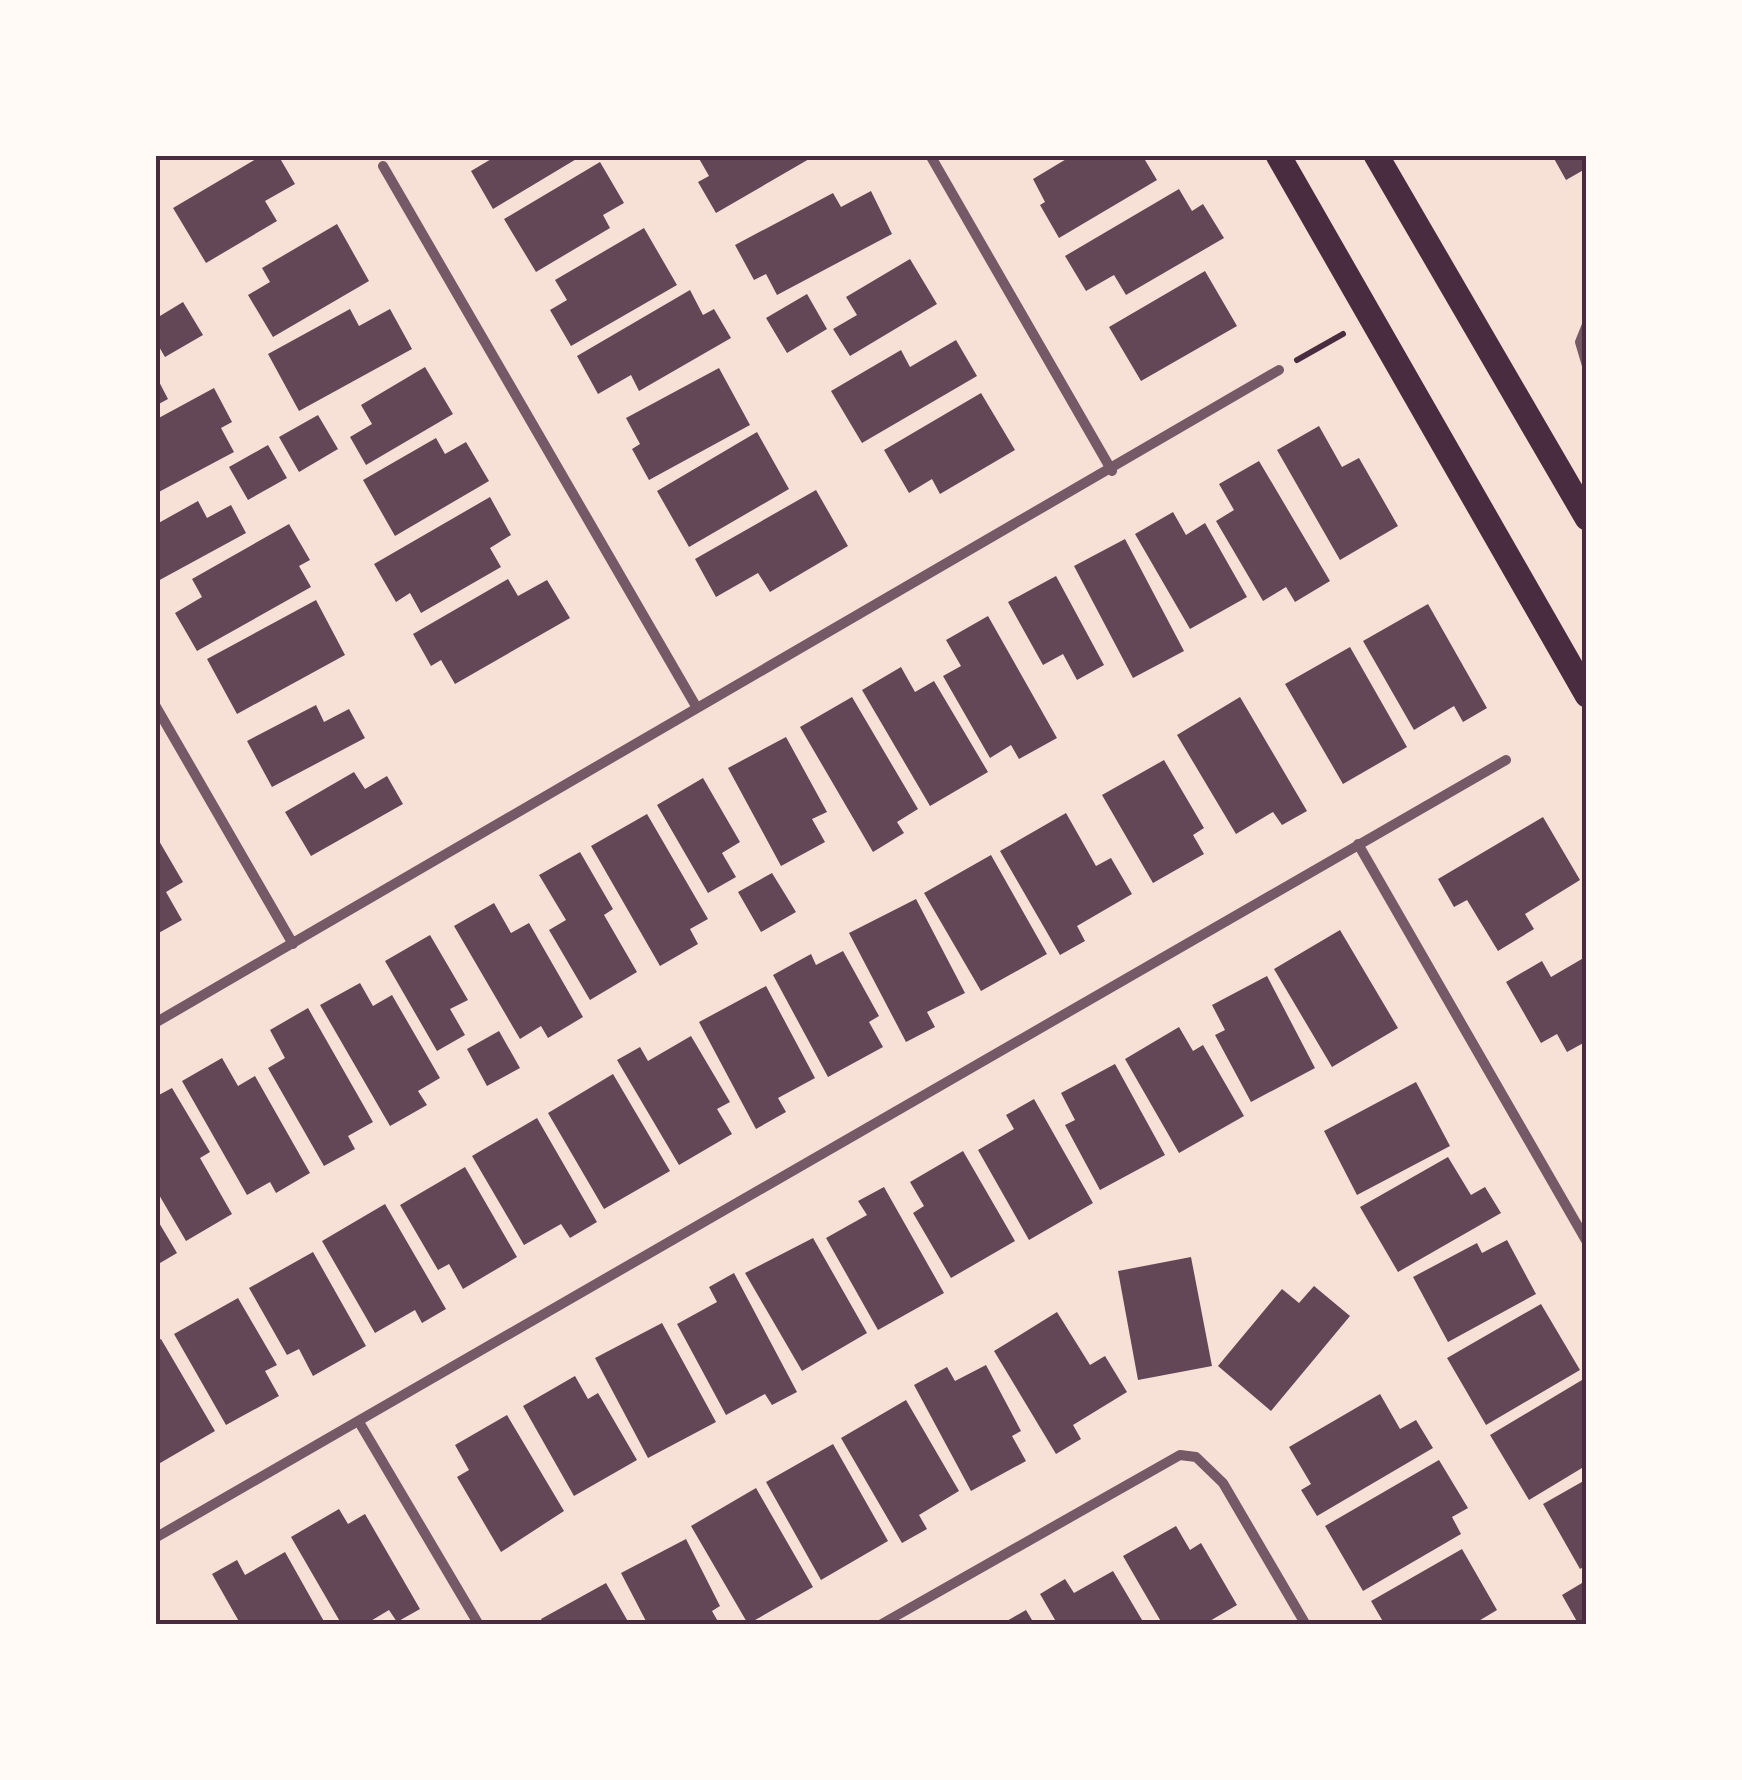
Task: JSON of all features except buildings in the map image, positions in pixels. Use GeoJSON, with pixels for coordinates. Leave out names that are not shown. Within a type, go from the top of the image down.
{"type":"FeatureCollection","features":[{"type":"Feature","properties":{"kind":"main road"},"geometry":{"type":"LineString","coordinates":[[1278,155],[1587,695]]}},
{"type":"Feature","properties":{"kind":"main road"},"geometry":{"type":"LineString","coordinates":[[1376,155],[1587,518]]}},
{"type":"Feature","properties":{"kind":"street"},"geometry":{"type":"LineString","coordinates":[[930,155],[1112,471]]}},
{"type":"Feature","properties":{"kind":"street"},"geometry":{"type":"LineString","coordinates":[[383,166],[697,708]]}},
{"type":"Feature","properties":{"kind":"street"},"geometry":{"type":"LineString","coordinates":[[155,1022],[1112,471],[1279,370]]}},
{"type":"Feature","properties":{"kind":"street"},"geometry":{"type":"LineString","coordinates":[[155,705],[293,944]]}},
{"type":"Feature","properties":{"kind":"street"},"geometry":{"type":"LineString","coordinates":[[155,1538],[1506,760]]}},
{"type":"Feature","properties":{"kind":"street"},"geometry":{"type":"LineString","coordinates":[[1358,844],[1587,1242]]}},
{"type":"Feature","properties":{"kind":"street"},"geometry":{"type":"LineString","coordinates":[[359,1422],[479,1625]]}},
{"type":"Feature","properties":{"kind":"street"},"geometry":{"type":"LineString","coordinates":[[880,1625],[1166,1459],[1196,1457],[1223,1483],[1306,1625]]}},
{"type":"Feature","properties":{"kind":"lane"},"geometry":{"type":"LineString","coordinates":[[1587,322],[1578,342],[1587,368]]}},
{"type":"Feature","properties":{"kind":"path"},"geometry":{"type":"LineString","coordinates":[[1279,370],[1343,334]]}}]}
